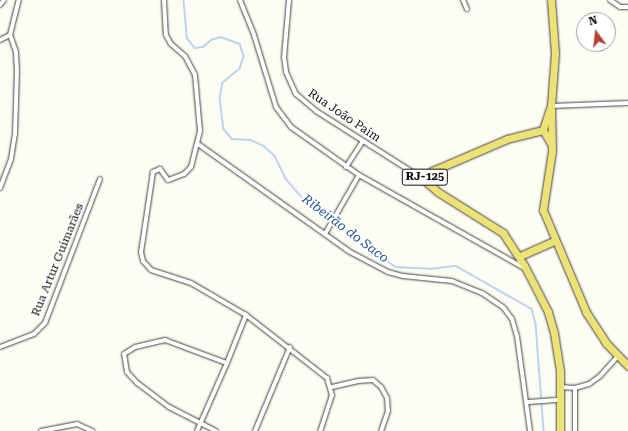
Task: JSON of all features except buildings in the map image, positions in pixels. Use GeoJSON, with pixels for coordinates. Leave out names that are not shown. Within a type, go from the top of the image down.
{"type":"FeatureCollection","features":[{"type":"Feature","properties":{"kind":"main road"},"geometry":{"type":"LineString","coordinates":[[551,0],[555,53],[551,106],[552,148],[542,202],[546,221],[586,312],[618,356],[628,366]]}},
{"type":"Feature","properties":{"kind":"main road"},"geometry":{"type":"LineString","coordinates":[[551,106],[543,130],[552,148]]}},
{"type":"Feature","properties":{"kind":"main road","name":"RJ-125"},"geometry":{"type":"LineString","coordinates":[[543,130],[507,139],[432,172],[423,179],[441,194],[502,233],[520,256],[528,270],[548,312],[554,333],[560,387],[560,431]]}},
{"type":"Feature","properties":{"kind":"main road"},"geometry":{"type":"LineString","coordinates":[[520,256],[554,241]]}},
{"type":"Feature","properties":{"kind":"street"},"geometry":{"type":"LineString","coordinates":[[0,188],[11,159],[17,108],[16,52],[10,35],[13,18],[19,0]]}},
{"type":"Feature","properties":{"kind":"street"},"geometry":{"type":"LineString","coordinates":[[164,0],[166,35],[171,44],[185,56],[195,75],[201,115],[198,144],[191,167],[184,174],[168,180],[160,169],[153,172],[150,204],[141,252],[145,265],[151,270],[191,283],[246,315],[290,347],[326,378],[332,387],[331,403],[320,431]]}},
{"type":"Feature","properties":{"kind":"street"},"geometry":{"type":"LineString","coordinates":[[240,0],[254,35],[271,93],[282,117],[302,137],[359,175],[528,270]]}},
{"type":"Feature","properties":{"kind":"street","name":"Rua João Paim"},"geometry":{"type":"LineString","coordinates":[[289,0],[284,57],[290,84],[296,94],[316,111],[423,179]]}},
{"type":"Feature","properties":{"kind":"street"},"geometry":{"type":"LineString","coordinates":[[463,0],[466,10]]}},
{"type":"Feature","properties":{"kind":"street"},"geometry":{"type":"LineString","coordinates":[[610,0],[620,7],[628,7]]}},
{"type":"Feature","properties":{"kind":"street"},"geometry":{"type":"LineString","coordinates":[[0,40],[10,35]]}},
{"type":"Feature","properties":{"kind":"street"},"geometry":{"type":"LineString","coordinates":[[551,106],[628,103]]}},
{"type":"Feature","properties":{"kind":"street"},"geometry":{"type":"LineString","coordinates":[[346,167],[363,141]]}},
{"type":"Feature","properties":{"kind":"street"},"geometry":{"type":"LineString","coordinates":[[198,144],[324,234],[388,272],[452,281],[482,294],[503,307],[512,319],[517,336],[528,402],[530,431]]}},
{"type":"Feature","properties":{"kind":"street"},"geometry":{"type":"LineString","coordinates":[[324,234],[359,175]]}},
{"type":"Feature","properties":{"kind":"street","name":"Rua Artur Guimarães"},"geometry":{"type":"LineString","coordinates":[[0,347],[34,334],[45,323],[100,179]]}},
{"type":"Feature","properties":{"kind":"street"},"geometry":{"type":"LineString","coordinates":[[197,431],[246,315]]}},
{"type":"Feature","properties":{"kind":"street"},"geometry":{"type":"LineString","coordinates":[[216,431],[169,407],[131,377],[125,366],[124,354],[135,347],[165,340],[227,363]]}},
{"type":"Feature","properties":{"kind":"street"},"geometry":{"type":"LineString","coordinates":[[255,431],[290,347]]}},
{"type":"Feature","properties":{"kind":"street"},"geometry":{"type":"LineString","coordinates":[[560,387],[575,388],[589,384],[600,376],[618,356]]}},
{"type":"Feature","properties":{"kind":"street"},"geometry":{"type":"LineString","coordinates":[[332,387],[358,381],[374,380],[381,387],[387,398],[388,411],[381,431]]}},
{"type":"Feature","properties":{"kind":"street"},"geometry":{"type":"LineString","coordinates":[[575,388],[575,431]]}},
{"type":"Feature","properties":{"kind":"street"},"geometry":{"type":"LineString","coordinates":[[528,402],[560,400]]}},
{"type":"Feature","properties":{"kind":"street"},"geometry":{"type":"LineString","coordinates":[[41,431],[77,424],[92,431]]}},
{"type":"Feature","properties":{"kind":"waterway","name":"Ribeirão do Saco"},"geometry":{"type":"LineString","coordinates":[[184,0],[187,38],[195,48],[203,47],[211,40],[221,37],[240,44],[244,56],[240,69],[223,83],[220,98],[224,129],[232,139],[251,140],[264,146],[275,156],[286,179],[305,201],[396,267],[430,269],[456,266],[532,309],[536,324],[544,431]]}}]}
